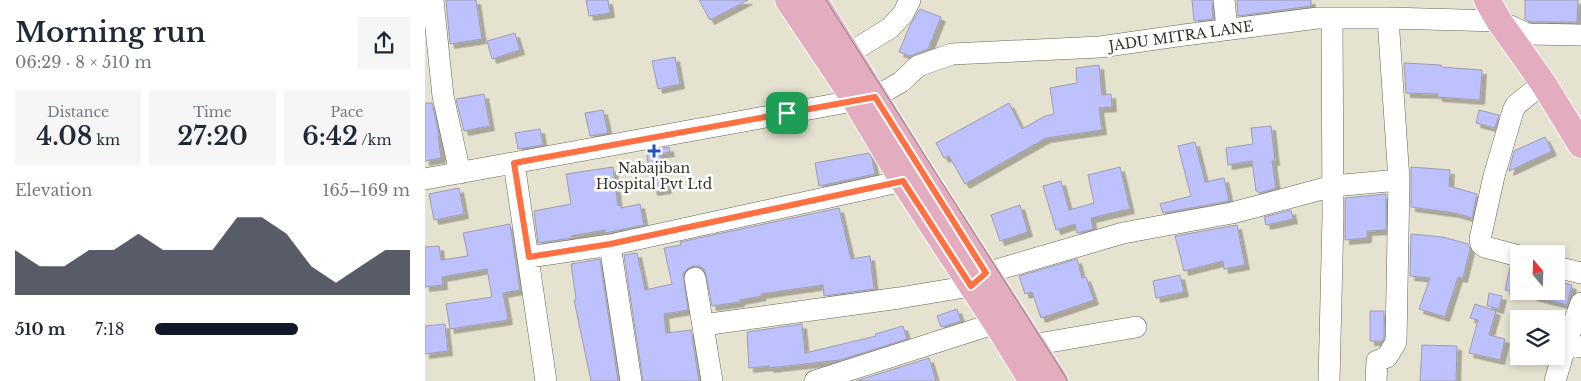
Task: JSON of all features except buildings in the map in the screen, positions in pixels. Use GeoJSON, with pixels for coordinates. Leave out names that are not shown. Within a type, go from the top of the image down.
{"type":"FeatureCollection","features":[{"type":"Feature","properties":{"kind":"main road"},"geometry":{"type":"LineString","coordinates":[[788,0],[839,59],[865,98],[979,279],[996,323],[1032,381]]}},
{"type":"Feature","properties":{"kind":"main road"},"geometry":{"type":"LineString","coordinates":[[814,0],[839,59]]}},
{"type":"Feature","properties":{"kind":"main road"},"geometry":{"type":"LineString","coordinates":[[1493,11],[1543,83],[1581,145]]}},
{"type":"Feature","properties":{"kind":"main road"},"geometry":{"type":"LineString","coordinates":[[865,98],[903,181],[1031,345],[1055,381]]}},
{"type":"Feature","properties":{"kind":"street"},"geometry":{"type":"LineString","coordinates":[[433,0],[443,96],[460,173]]}},
{"type":"Feature","properties":{"kind":"street"},"geometry":{"type":"LineString","coordinates":[[839,59],[890,28],[903,14],[910,0]]}},
{"type":"Feature","properties":{"kind":"street"},"geometry":{"type":"LineString","coordinates":[[1225,0],[1227,29]]}},
{"type":"Feature","properties":{"kind":"street"},"geometry":{"type":"LineString","coordinates":[[1493,11],[1528,34],[1581,35]]}},
{"type":"Feature","properties":{"kind":"street","name":"JADU MITRA LANE"},"geometry":{"type":"LineString","coordinates":[[425,179],[865,98],[901,82],[918,66],[952,54],[1101,47],[1227,29],[1332,18],[1388,18],[1493,11]]}},
{"type":"Feature","properties":{"kind":"street"},"geometry":{"type":"LineString","coordinates":[[1329,381],[1333,186],[1332,18]]}},
{"type":"Feature","properties":{"kind":"street"},"geometry":{"type":"LineString","coordinates":[[1376,381],[1377,361],[1387,357],[1396,342],[1399,180],[1388,18]]}},
{"type":"Feature","properties":{"kind":"street"},"geometry":{"type":"LineString","coordinates":[[1510,254],[1485,247],[1481,244],[1480,239],[1494,176],[1513,111],[1516,105],[1543,83]]}},
{"type":"Feature","properties":{"kind":"street"},"geometry":{"type":"LineString","coordinates":[[514,163],[546,381]]}},
{"type":"Feature","properties":{"kind":"street"},"geometry":{"type":"LineString","coordinates":[[703,324],[899,298],[979,279],[1123,233],[1232,213],[1333,186],[1399,180]]}},
{"type":"Feature","properties":{"kind":"street"},"geometry":{"type":"LineString","coordinates":[[529,257],[610,244],[903,181]]}},
{"type":"Feature","properties":{"kind":"street"},"geometry":{"type":"LineString","coordinates":[[610,244],[631,381]]}},
{"type":"Feature","properties":{"kind":"street"},"geometry":{"type":"LineString","coordinates":[[1565,269],[1581,273]]}},
{"type":"Feature","properties":{"kind":"street"},"geometry":{"type":"LineString","coordinates":[[695,278],[712,381]]}},
{"type":"Feature","properties":{"kind":"street"},"geometry":{"type":"LineString","coordinates":[[1555,381],[1573,345],[1581,302]]}},
{"type":"Feature","properties":{"kind":"street"},"geometry":{"type":"LineString","coordinates":[[815,381],[996,323]]}},
{"type":"Feature","properties":{"kind":"street"},"geometry":{"type":"LineString","coordinates":[[1031,345],[1136,327]]}},
{"type":"Feature","properties":{"kind":"tram line"},"geometry":{"type":"LineString","coordinates":[[826,0],[1068,381]]}},
{"type":"Feature","properties":{"kind":"place","name":"Nabajiban Hospital Pvt Ltd"},"geometry":{"type":"Point","coordinates":[654,151]}},
{"type":"Feature","properties":{"kind":"route"},"geometry":{"type":"LineString","coordinates":[[875,97],[986,273],[971,286],[903,181],[610,244],[529,257],[514,163],[787,113],[875,97]]}}]}
